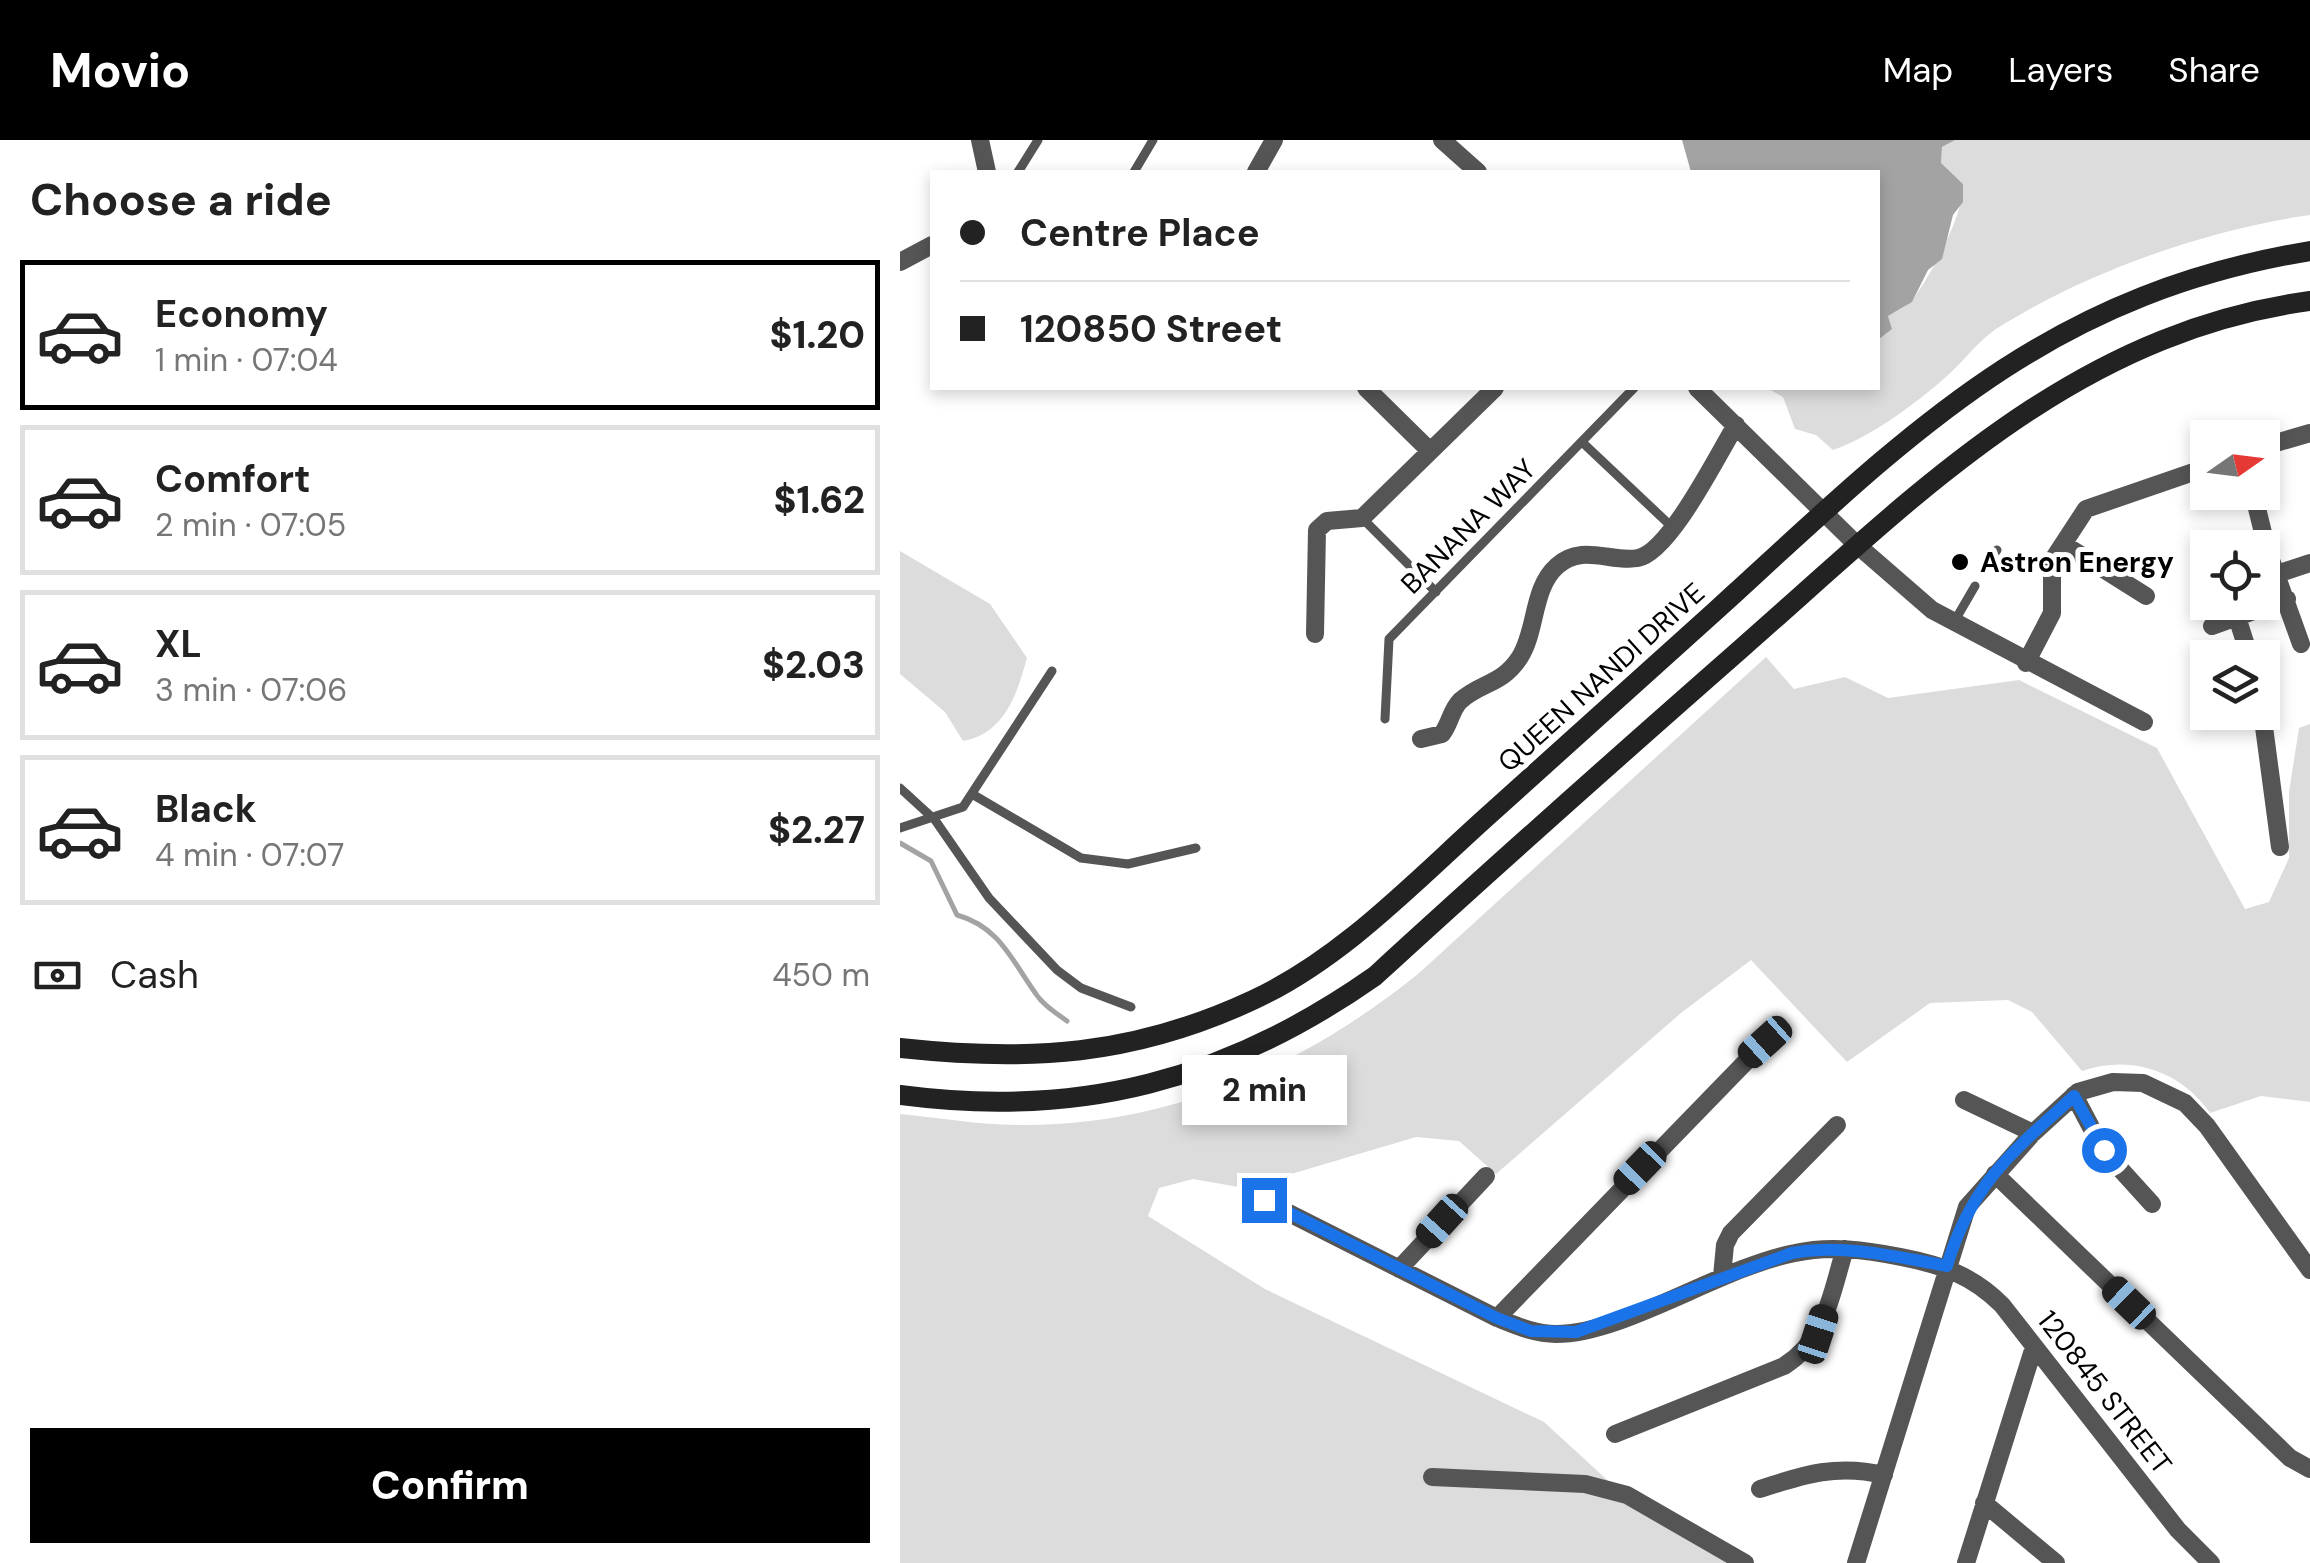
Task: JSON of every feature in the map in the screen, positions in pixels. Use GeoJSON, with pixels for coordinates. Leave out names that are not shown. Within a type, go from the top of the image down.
{"type":"FeatureCollection","features":[{"type":"Feature","properties":{"kind":"main road","name":"QUEEN NANDI DRIVE"},"geometry":{"type":"LineString","coordinates":[[900,1048],[1029,1057],[1118,1046],[1211,1018],[1291,979],[1328,954],[1424,873],[1824,508],[1978,386],[2057,334],[2180,281],[2310,251]]}},
{"type":"Feature","properties":{"kind":"main road"},"geometry":{"type":"LineString","coordinates":[[900,1094],[966,1102],[1055,1103],[1164,1082],[1246,1052],[1295,1028],[1375,976],[1856,544],[1965,453],[2105,365],[2189,329],[2310,301]]}},
{"type":"Feature","properties":{"kind":"street"},"geometry":{"type":"LineString","coordinates":[[980,140],[987,170]]}},
{"type":"Feature","properties":{"kind":"street"},"geometry":{"type":"LineString","coordinates":[[1257,170],[1274,140]]}},
{"type":"Feature","properties":{"kind":"street"},"geometry":{"type":"LineString","coordinates":[[1442,140],[1476,170]]}},
{"type":"Feature","properties":{"kind":"street"},"geometry":{"type":"LineString","coordinates":[[900,262],[930,246]]}},
{"type":"Feature","properties":{"kind":"street"},"geometry":{"type":"LineString","coordinates":[[1368,390],[1429,450]]}},
{"type":"Feature","properties":{"kind":"street"},"geometry":{"type":"LineString","coordinates":[[1315,634],[1316,530],[1327,521],[1362,518],[1493,390]]}},
{"type":"Feature","properties":{"kind":"street"},"geometry":{"type":"LineString","coordinates":[[1699,390],[1824,508],[1856,544],[1932,610],[2144,722]]}},
{"type":"Feature","properties":{"kind":"street"},"geometry":{"type":"LineString","coordinates":[[1421,740],[1442,734],[1456,705],[1509,672],[1527,643],[1542,590],[1557,566],[1575,556],[1592,554],[1637,558],[1662,544],[1736,425]]}},
{"type":"Feature","properties":{"kind":"street"},"geometry":{"type":"LineString","coordinates":[[2280,442],[2309,433]]}},
{"type":"Feature","properties":{"kind":"street"},"geometry":{"type":"LineString","coordinates":[[2026,663],[2052,613],[2052,562],[2089,507],[2190,473]]}},
{"type":"Feature","properties":{"kind":"street"},"geometry":{"type":"LineString","coordinates":[[2064,546],[2146,596]]}},
{"type":"Feature","properties":{"kind":"street"},"geometry":{"type":"LineString","coordinates":[[2280,573],[2310,563]]}},
{"type":"Feature","properties":{"kind":"street"},"geometry":{"type":"LineString","coordinates":[[2280,582],[2301,644]]}},
{"type":"Feature","properties":{"kind":"street"},"geometry":{"type":"LineString","coordinates":[[2280,603],[2287,600]]}},
{"type":"Feature","properties":{"kind":"street"},"geometry":{"type":"LineString","coordinates":[[2212,626],[2232,620]]}},
{"type":"Feature","properties":{"kind":"street"},"geometry":{"type":"LineString","coordinates":[[2264,730],[2280,847]]}},
{"type":"Feature","properties":{"kind":"street"},"geometry":{"type":"LineString","coordinates":[[1497,1318],[1765,1042]]}},
{"type":"Feature","properties":{"kind":"street"},"geometry":{"type":"LineString","coordinates":[[1856,1563],[1968,1207],[2033,1133],[2074,1096],[2098,1084],[2128,1081],[2158,1087],[2185,1104],[2207,1126],[2310,1270]]}},
{"type":"Feature","properties":{"kind":"street"},"geometry":{"type":"LineString","coordinates":[[2074,1096],[2104,1150],[2152,1204]]}},
{"type":"Feature","properties":{"kind":"street"},"geometry":{"type":"LineString","coordinates":[[1964,1100],[2033,1133]]}},
{"type":"Feature","properties":{"kind":"street"},"geometry":{"type":"LineString","coordinates":[[1722,1276],[1725,1245],[1731,1232],[1838,1125]]}},
{"type":"Feature","properties":{"kind":"street"},"geometry":{"type":"LineString","coordinates":[[1995,1174],[2290,1458],[2310,1469]]}},
{"type":"Feature","properties":{"kind":"street"},"geometry":{"type":"LineString","coordinates":[[1399,1269],[1486,1176]]}},
{"type":"Feature","properties":{"kind":"street"},"geometry":{"type":"LineString","coordinates":[[1264,1200],[1497,1318],[1531,1331],[1576,1332],[1792,1253],[1845,1249],[1947,1266]]}},
{"type":"Feature","properties":{"kind":"street"},"geometry":{"type":"LineString","coordinates":[[1615,1434],[1784,1366],[1805,1352],[1818,1334],[1845,1249]]}},
{"type":"Feature","properties":{"kind":"street","name":"120845 STREET"},"geometry":{"type":"LineString","coordinates":[[1947,1266],[1988,1291],[2178,1530],[2211,1563]]}},
{"type":"Feature","properties":{"kind":"street"},"geometry":{"type":"LineString","coordinates":[[1966,1563],[2034,1347]]}},
{"type":"Feature","properties":{"kind":"street"},"geometry":{"type":"LineString","coordinates":[[1760,1489],[1826,1469],[1845,1467],[1884,1474]]}},
{"type":"Feature","properties":{"kind":"street"},"geometry":{"type":"LineString","coordinates":[[1432,1477],[1532,1479],[1613,1491],[1745,1563]]}},
{"type":"Feature","properties":{"kind":"street"},"geometry":{"type":"LineString","coordinates":[[1984,1503],[2056,1563]]}},
{"type":"Feature","properties":{"kind":"lane"},"geometry":{"type":"LineString","coordinates":[[1019,170],[1038,140]]}},
{"type":"Feature","properties":{"kind":"lane"},"geometry":{"type":"LineString","coordinates":[[1135,170],[1154,140]]}},
{"type":"Feature","properties":{"kind":"lane","name":"BANANA WAY"},"geometry":{"type":"LineString","coordinates":[[1385,718],[1387,643],[1632,390]]}},
{"type":"Feature","properties":{"kind":"lane"},"geometry":{"type":"LineString","coordinates":[[1582,442],[1672,528]]}},
{"type":"Feature","properties":{"kind":"lane"},"geometry":{"type":"LineString","coordinates":[[1362,518],[1436,592]]}},
{"type":"Feature","properties":{"kind":"lane"},"geometry":{"type":"LineString","coordinates":[[1984,570],[1996,550]]}},
{"type":"Feature","properties":{"kind":"lane"},"geometry":{"type":"LineString","coordinates":[[1954,622],[1975,586]]}},
{"type":"Feature","properties":{"kind":"lane"},"geometry":{"type":"LineString","coordinates":[[900,828],[964,807],[1052,671]]}},
{"type":"Feature","properties":{"kind":"lane"},"geometry":{"type":"LineString","coordinates":[[900,788],[934,820],[988,898],[1057,970],[1081,988],[1130,1007]]}},
{"type":"Feature","properties":{"kind":"lane"},"geometry":{"type":"LineString","coordinates":[[972,794],[1080,858],[1128,864],[1196,848]]}},
{"type":"Feature","properties":{"kind":"shaded area"},"geometry":{"type":"Polygon","coordinates":[[[1682,140],[1955,140],[1942,147],[1941,163],[1963,184],[1963,202],[1953,215],[1942,259],[1928,270],[1912,302],[1888,316],[1892,329],[1880,338],[1880,170],[1690,170],[1682,140]]]}},
{"type":"Feature","properties":{"kind":"shaded area"},"geometry":{"type":"Polygon","coordinates":[[[1955,140],[2310,140],[2310,215],[2188,243],[2068,289],[1996,329],[1907,408],[1862,437],[1833,450],[1816,435],[1795,429],[1783,397],[1771,390],[1880,390],[1880,338],[1892,329],[1888,316],[1914,298],[1938,259],[1962,197],[1963,184],[1941,164],[1942,147],[1955,140]]]}},
{"type":"Feature","properties":{"kind":"shaded area"},"geometry":{"type":"Polygon","coordinates":[[[900,551],[990,604],[1027,658],[1007,710],[977,737],[963,741],[945,712],[900,674],[900,551]]]}},
{"type":"Feature","properties":{"kind":"shaded area"},"geometry":{"type":"Polygon","coordinates":[[[1766,657],[1794,689],[1845,677],[1888,698],[2019,680],[2157,748],[2245,909],[2269,902],[2289,858],[2289,792],[2299,728],[2310,724],[2310,1102],[2261,1096],[2210,1113],[2185,1086],[2154,1070],[2119,1064],[2082,1071],[2032,1012],[2008,1000],[1930,1003],[1847,1062],[1751,960],[1681,1013],[1496,1174],[1459,1141],[1416,1137],[1244,1188],[1193,1179],[1159,1188],[1148,1216],[1265,1289],[1544,1422],[1639,1509],[1736,1563],[900,1563],[900,1114],[1006,1125],[1076,1123],[1129,1115],[1232,1084],[1329,1037],[1418,974],[1766,657]]]}},
{"type":"Feature","properties":{"kind":"waterway"},"geometry":{"type":"LineString","coordinates":[[900,843],[931,861],[957,915],[972,920],[995,937],[1039,998],[1067,1021]]}},
{"type":"Feature","properties":{"kind":"place","name":"Astron Energy"},"geometry":{"type":"Point","coordinates":[1960,562]}},
{"type":"Feature","properties":{"kind":"route"},"geometry":{"type":"LineString","coordinates":[[1264,1200],[1497,1318],[1531,1331],[1555,1334],[1596,1328],[1722,1276],[1792,1253],[1821,1248],[1861,1250],[1947,1266],[1960,1223],[1977,1192],[2074,1096],[2090,1131],[2104,1150]]}}]}
